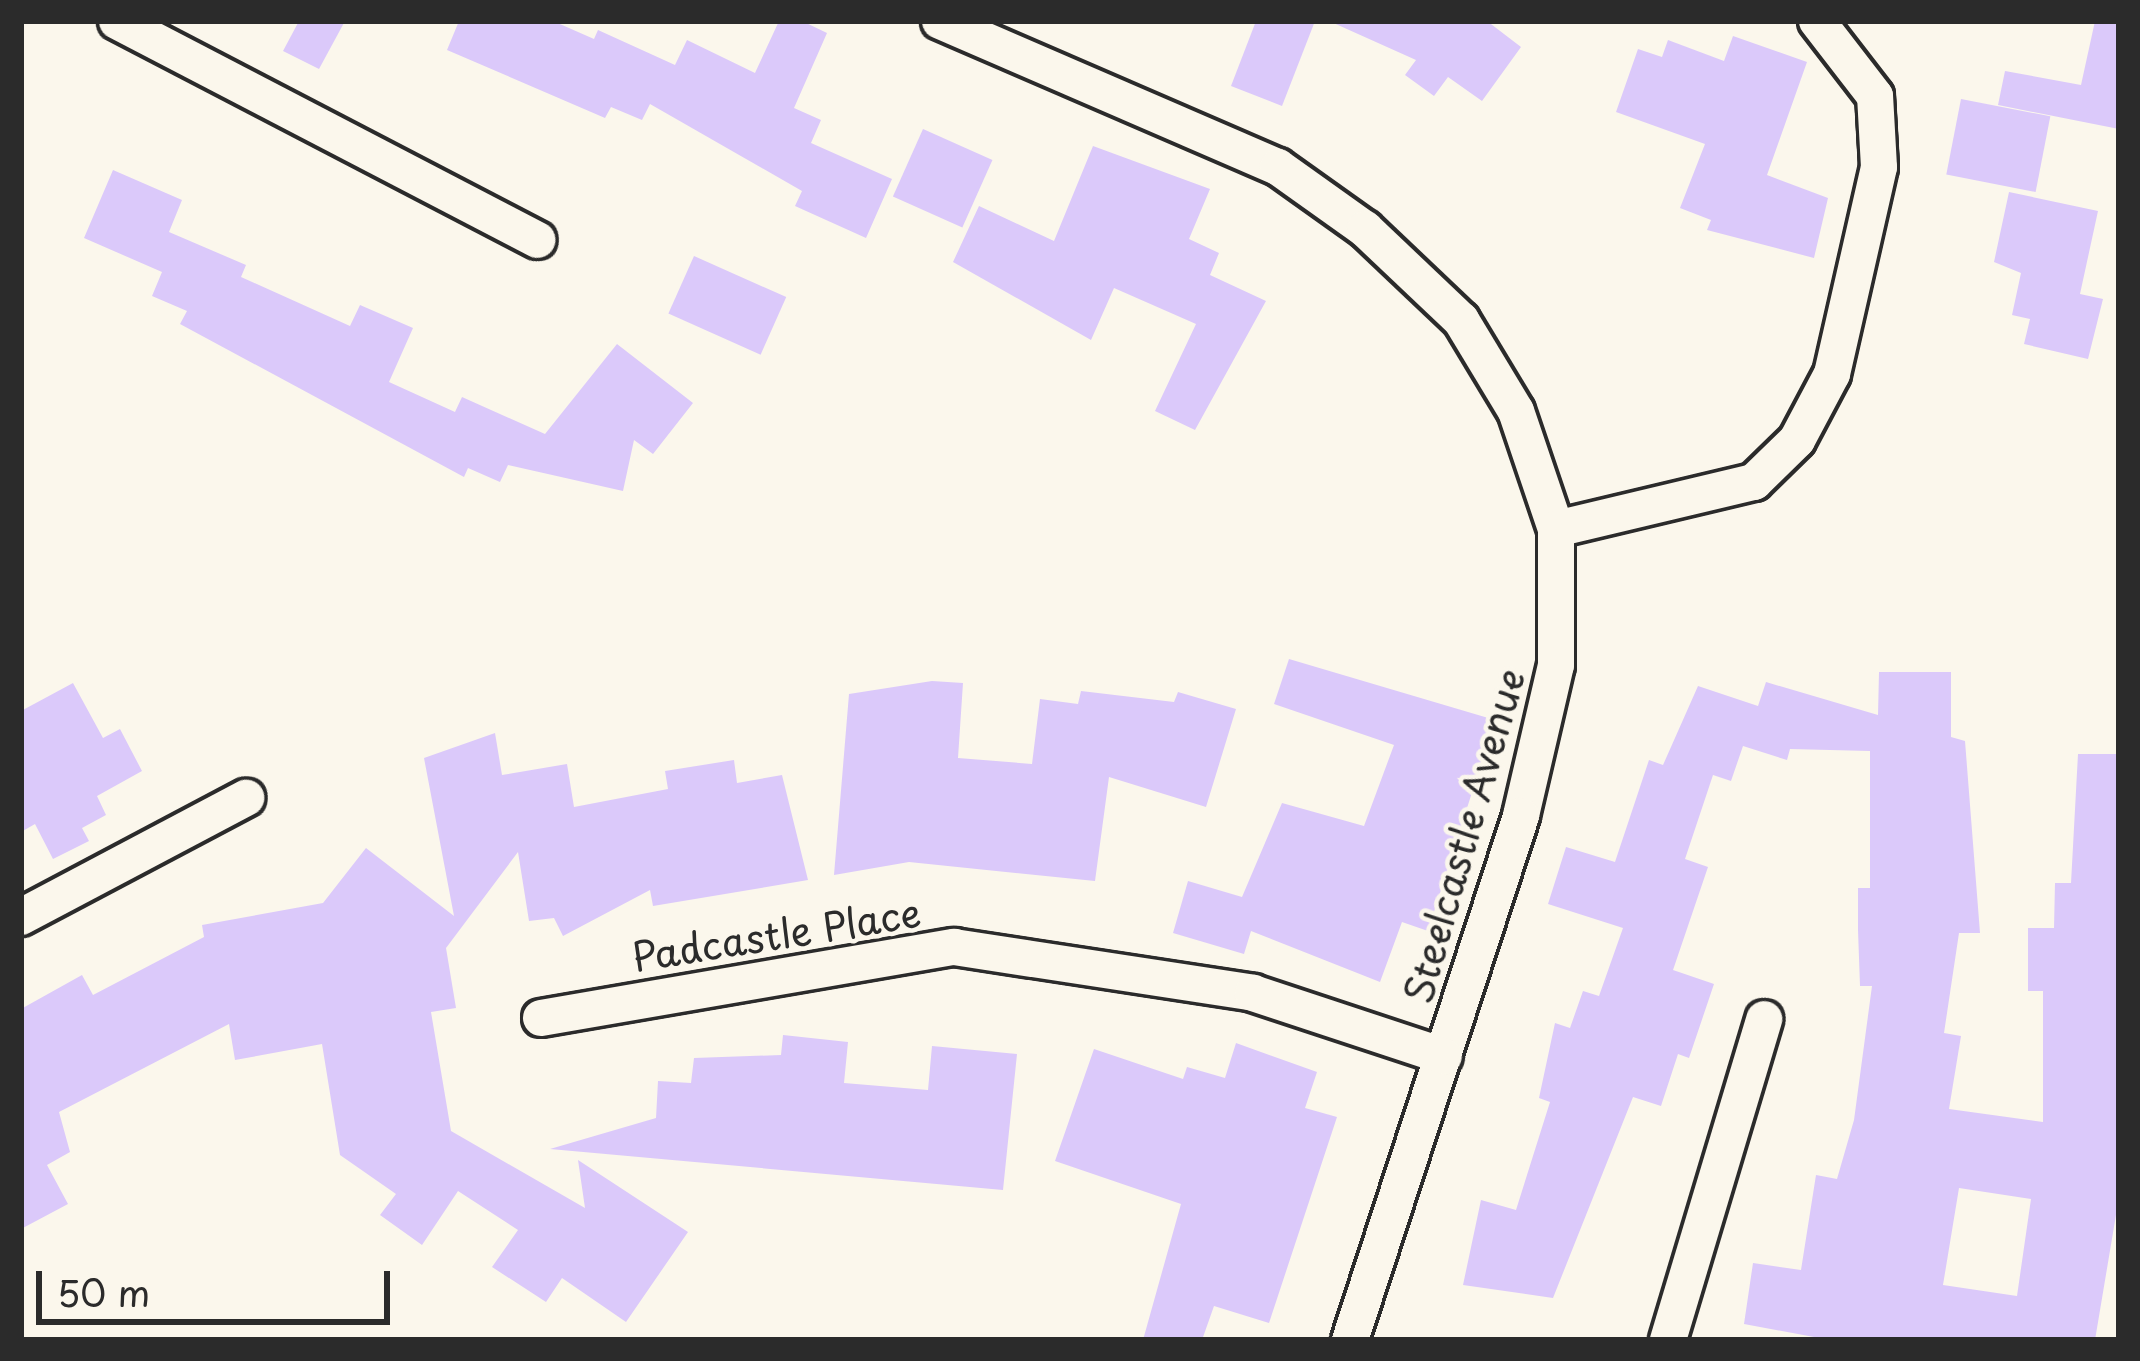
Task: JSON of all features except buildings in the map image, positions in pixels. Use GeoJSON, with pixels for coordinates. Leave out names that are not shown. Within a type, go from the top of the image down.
{"type":"FeatureCollection","features":[{"type":"Feature","properties":{"kind":"street"},"geometry":{"type":"LineString","coordinates":[[117,21],[537,240]]}},
{"type":"Feature","properties":{"kind":"street","name":"Steelcastle Avenue"},"geometry":{"type":"LineString","coordinates":[[940,21],[1278,166],[1365,229],[1461,320],[1516,411],[1556,530],[1556,665],[1444,1056],[1350,1340]]}},
{"type":"Feature","properties":{"kind":"street"},"geometry":{"type":"LineString","coordinates":[[1556,530],[1754,482],[1798,440],[1832,374],[1879,166],[1875,96],[1817,21]]}},
{"type":"Feature","properties":{"kind":"street"},"geometry":{"type":"LineString","coordinates":[[21,917],[246,798]]}},
{"type":"Feature","properties":{"kind":"street","name":"Padcastle Place"},"geometry":{"type":"LineString","coordinates":[[541,1018],[954,947],[1253,994],[1444,1056]]}},
{"type":"Feature","properties":{"kind":"street"},"geometry":{"type":"LineString","coordinates":[[1668,1340],[1764,1019]]}}]}
